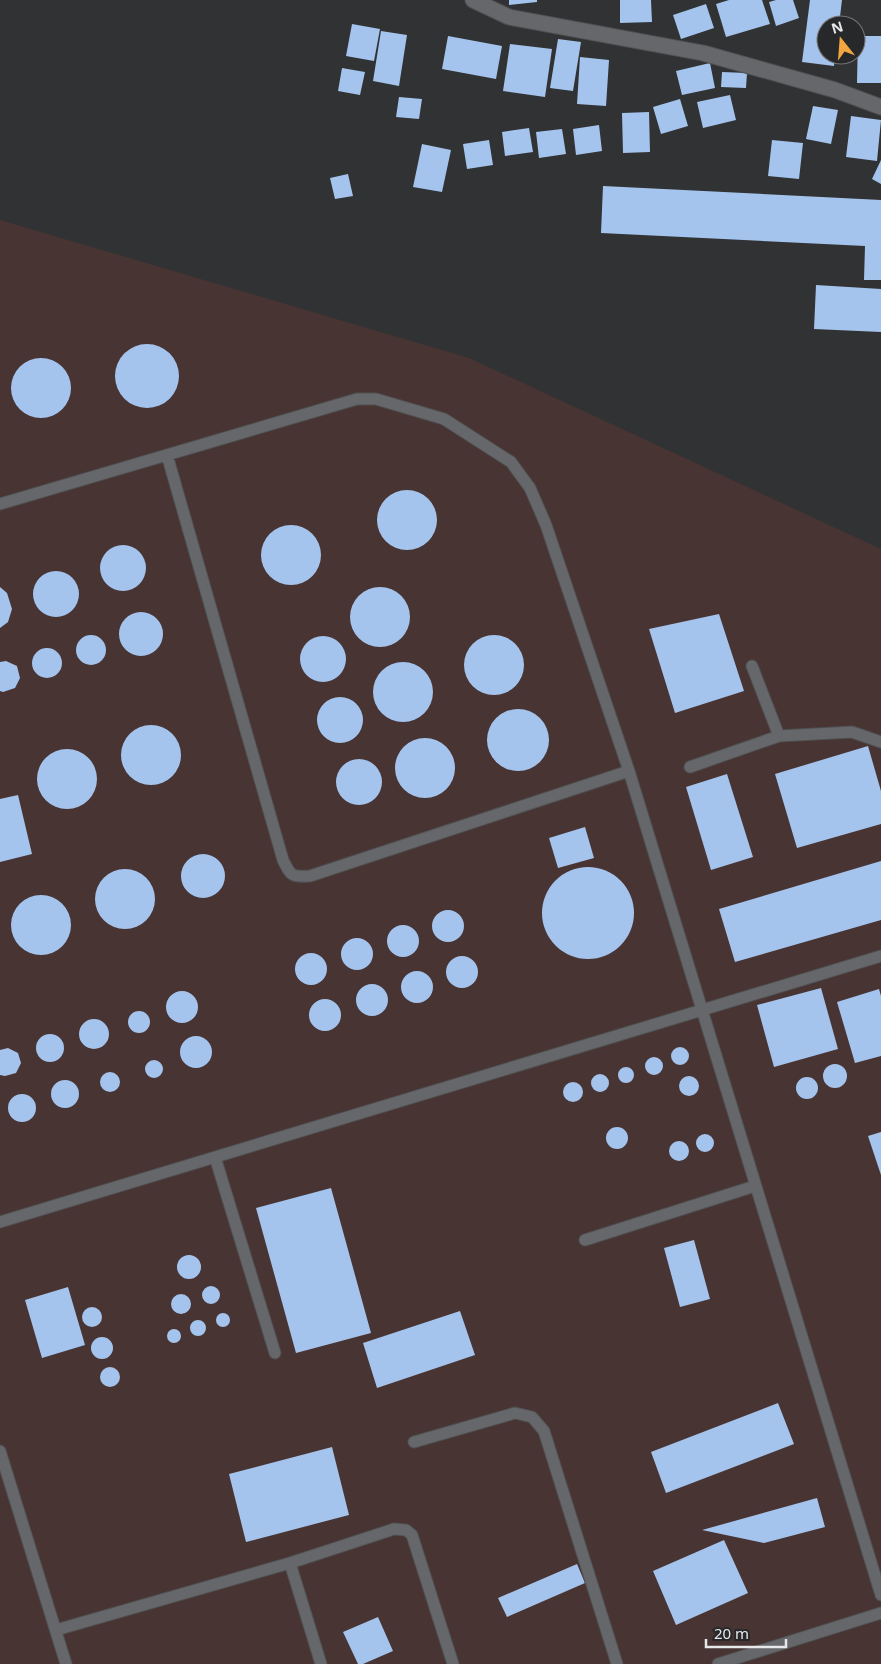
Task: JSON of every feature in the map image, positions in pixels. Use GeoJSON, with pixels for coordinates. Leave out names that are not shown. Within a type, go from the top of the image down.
{"type":"FeatureCollection","features":[{"type":"Feature","properties":{"kind":"street"},"geometry":{"type":"LineString","coordinates":[[473,0],[510,17],[703,53],[835,90],[881,107]]}},
{"type":"Feature","properties":{"kind":"lane"},"geometry":{"type":"LineString","coordinates":[[0,504],[357,399],[376,399],[444,419],[511,462],[530,488],[546,525],[629,771],[881,1595]]}},
{"type":"Feature","properties":{"kind":"lane"},"geometry":{"type":"LineString","coordinates":[[167,455],[283,860],[290,874],[296,877],[310,876],[629,771]]}},
{"type":"Feature","properties":{"kind":"lane"},"geometry":{"type":"LineString","coordinates":[[752,666],[779,736]]}},
{"type":"Feature","properties":{"kind":"lane"},"geometry":{"type":"LineString","coordinates":[[690,766],[779,736],[852,732],[881,742]]}},
{"type":"Feature","properties":{"kind":"lane"},"geometry":{"type":"LineString","coordinates":[[0,1222],[881,956]]}},
{"type":"Feature","properties":{"kind":"lane"},"geometry":{"type":"LineString","coordinates":[[215,1157],[275,1354]]}},
{"type":"Feature","properties":{"kind":"lane"},"geometry":{"type":"LineString","coordinates":[[585,1240],[755,1186]]}},
{"type":"Feature","properties":{"kind":"lane"},"geometry":{"type":"LineString","coordinates":[[414,1442],[515,1413],[532,1417],[544,1431],[617,1664]]}},
{"type":"Feature","properties":{"kind":"lane"},"geometry":{"type":"LineString","coordinates":[[0,1451],[66,1664]]}},
{"type":"Feature","properties":{"kind":"lane"},"geometry":{"type":"LineString","coordinates":[[56,1630],[290,1563],[394,1529],[406,1530],[412,1535],[453,1664]]}},
{"type":"Feature","properties":{"kind":"lane"},"geometry":{"type":"LineString","coordinates":[[290,1563],[321,1664]]}},
{"type":"Feature","properties":{"kind":"lane"},"geometry":{"type":"LineString","coordinates":[[718,1664],[881,1613]]}},
{"type":"Feature","properties":{"kind":"shaded area"},"geometry":{"type":"Polygon","coordinates":[[[0,220],[469,358],[881,549],[881,1664],[0,1664],[0,220]]]}},
{"type":"Feature","properties":{"kind":"building"},"geometry":{"type":"Polygon","coordinates":[[[509,0],[537,0],[537,2],[509,5],[509,0]]]}},
{"type":"Feature","properties":{"kind":"building"},"geometry":{"type":"Polygon","coordinates":[[[620,0],[651,0],[652,22],[620,23],[620,0]]]}},
{"type":"Feature","properties":{"kind":"building"},"geometry":{"type":"Polygon","coordinates":[[[729,0],[762,0],[770,24],[726,37],[716,4],[729,0]]]}},
{"type":"Feature","properties":{"kind":"building"},"geometry":{"type":"Polygon","coordinates":[[[793,0],[799,18],[776,26],[769,2],[793,0]]]}},
{"type":"Feature","properties":{"kind":"building"},"geometry":{"type":"Polygon","coordinates":[[[810,0],[842,0],[840,15],[816,15],[816,64],[802,62],[810,0]]]}},
{"type":"Feature","properties":{"kind":"building"},"geometry":{"type":"Polygon","coordinates":[[[706,4],[714,28],[681,39],[673,15],[706,4]]]}},
{"type":"Feature","properties":{"kind":"building"},"geometry":{"type":"Polygon","coordinates":[[[352,24],[380,29],[374,61],[346,56],[352,24]]]}},
{"type":"Feature","properties":{"kind":"building"},"geometry":{"type":"Polygon","coordinates":[[[381,31],[407,35],[399,86],[373,81],[381,31]]]}},
{"type":"Feature","properties":{"kind":"building"},"geometry":{"type":"Polygon","coordinates":[[[448,36],[502,46],[496,79],[442,69],[448,36]]]}},
{"type":"Feature","properties":{"kind":"building"},"geometry":{"type":"Polygon","coordinates":[[[866,36],[881,36],[881,83],[857,83],[857,65],[866,65],[866,36]]]}},
{"type":"Feature","properties":{"kind":"building"},"geometry":{"type":"Polygon","coordinates":[[[558,39],[581,42],[573,91],[550,88],[558,39]]]}},
{"type":"Feature","properties":{"kind":"building"},"geometry":{"type":"Polygon","coordinates":[[[510,44],[552,49],[545,97],[503,91],[510,44]]]}},
{"type":"Feature","properties":{"kind":"building"},"geometry":{"type":"Polygon","coordinates":[[[580,57],[609,60],[606,106],[577,104],[580,57]]]}},
{"type":"Feature","properties":{"kind":"building"},"geometry":{"type":"Polygon","coordinates":[[[710,63],[715,88],[682,95],[676,71],[710,63]]]}},
{"type":"Feature","properties":{"kind":"building"},"geometry":{"type":"Polygon","coordinates":[[[342,68],[365,72],[360,95],[338,91],[342,68]]]}},
{"type":"Feature","properties":{"kind":"building"},"geometry":{"type":"Polygon","coordinates":[[[722,72],[747,73],[746,88],[721,87],[722,72]]]}},
{"type":"Feature","properties":{"kind":"building"},"geometry":{"type":"Polygon","coordinates":[[[730,95],[736,120],[703,128],[697,102],[730,95]]]}},
{"type":"Feature","properties":{"kind":"building"},"geometry":{"type":"Polygon","coordinates":[[[399,97],[422,99],[419,119],[396,117],[399,97]]]}},
{"type":"Feature","properties":{"kind":"building"},"geometry":{"type":"Polygon","coordinates":[[[680,99],[688,126],[661,134],[653,107],[680,99]]]}},
{"type":"Feature","properties":{"kind":"building"},"geometry":{"type":"Polygon","coordinates":[[[813,106],[838,110],[831,144],[806,139],[813,106]]]}},
{"type":"Feature","properties":{"kind":"building"},"geometry":{"type":"Polygon","coordinates":[[[649,112],[650,152],[623,153],[622,113],[649,112]]]}},
{"type":"Feature","properties":{"kind":"building"},"geometry":{"type":"Polygon","coordinates":[[[851,116],[881,120],[877,161],[846,157],[851,116]]]}},
{"type":"Feature","properties":{"kind":"building"},"geometry":{"type":"Polygon","coordinates":[[[599,125],[602,151],[576,155],[573,129],[599,125]]]}},
{"type":"Feature","properties":{"kind":"building"},"geometry":{"type":"Polygon","coordinates":[[[529,128],[533,152],[505,156],[502,132],[529,128]]]}},
{"type":"Feature","properties":{"kind":"building"},"geometry":{"type":"Polygon","coordinates":[[[562,129],[566,154],[539,158],[536,132],[562,129]]]}},
{"type":"Feature","properties":{"kind":"building"},"geometry":{"type":"Polygon","coordinates":[[[489,140],[493,165],[467,169],[463,144],[489,140]]]}},
{"type":"Feature","properties":{"kind":"building"},"geometry":{"type":"Polygon","coordinates":[[[772,140],[803,143],[799,179],[768,176],[772,140]]]}},
{"type":"Feature","properties":{"kind":"building"},"geometry":{"type":"Polygon","coordinates":[[[422,144],[451,150],[442,192],[413,187],[422,144]]]}},
{"type":"Feature","properties":{"kind":"building"},"geometry":{"type":"Polygon","coordinates":[[[881,160],[881,184],[872,179],[881,160]]]}},
{"type":"Feature","properties":{"kind":"building"},"geometry":{"type":"Polygon","coordinates":[[[348,174],[353,196],[335,199],[330,178],[348,174]]]}},
{"type":"Feature","properties":{"kind":"building"},"geometry":{"type":"Polygon","coordinates":[[[603,186],[881,200],[881,280],[864,280],[865,246],[601,233],[603,186]]]}},
{"type":"Feature","properties":{"kind":"building"},"geometry":{"type":"Polygon","coordinates":[[[816,285],[881,289],[881,332],[814,329],[816,285]]]}},
{"type":"Feature","properties":{"kind":"building"},"geometry":{"type":"Polygon","coordinates":[[[147,344],[165,350],[173,358],[179,376],[173,394],[165,402],[147,408],[129,402],[121,394],[115,376],[121,358],[129,350],[147,344]]]}},
{"type":"Feature","properties":{"kind":"building"},"geometry":{"type":"Polygon","coordinates":[[[41,358],[58,363],[66,371],[71,388],[66,405],[58,413],[41,418],[24,413],[16,405],[11,388],[16,371],[24,363],[41,358]]]}},
{"type":"Feature","properties":{"kind":"building"},"geometry":{"type":"Polygon","coordinates":[[[407,490],[424,495],[432,503],[437,520],[432,537],[424,545],[407,550],[390,545],[382,537],[377,520],[382,503],[390,495],[407,490]]]}},
{"type":"Feature","properties":{"kind":"building"},"geometry":{"type":"Polygon","coordinates":[[[291,525],[308,530],[316,538],[321,555],[316,572],[308,580],[291,585],[274,580],[266,572],[261,555],[266,538],[274,530],[291,525]]]}},
{"type":"Feature","properties":{"kind":"building"},"geometry":{"type":"Polygon","coordinates":[[[123,545],[136,549],[142,555],[146,568],[142,581],[136,587],[123,591],[110,587],[104,581],[100,568],[104,555],[110,549],[123,545]]]}},
{"type":"Feature","properties":{"kind":"building"},"geometry":{"type":"Polygon","coordinates":[[[56,571],[69,575],[75,581],[79,594],[75,607],[69,613],[56,617],[43,613],[37,607],[33,594],[37,581],[43,575],[56,571]]]}},
{"type":"Feature","properties":{"kind":"building"},"geometry":{"type":"Polygon","coordinates":[[[0,587],[7,593],[12,609],[8,622],[0,628],[0,587]]]}},
{"type":"Feature","properties":{"kind":"building"},"geometry":{"type":"Polygon","coordinates":[[[380,587],[397,592],[405,600],[410,617],[405,634],[397,642],[380,647],[363,642],[355,634],[350,617],[355,600],[363,592],[380,587]]]}},
{"type":"Feature","properties":{"kind":"building"},"geometry":{"type":"Polygon","coordinates":[[[137,612],[145,612],[157,618],[163,634],[157,650],[145,656],[137,656],[125,650],[119,638],[119,630],[125,618],[137,612]]]}},
{"type":"Feature","properties":{"kind":"building"},"geometry":{"type":"Polygon","coordinates":[[[719,614],[744,691],[675,713],[649,629],[719,614]]]}},
{"type":"Feature","properties":{"kind":"building"},"geometry":{"type":"Polygon","coordinates":[[[91,635],[102,639],[106,650],[102,661],[91,665],[80,661],[76,650],[80,639],[91,635]]]}},
{"type":"Feature","properties":{"kind":"building"},"geometry":{"type":"Polygon","coordinates":[[[494,635],[511,640],[519,648],[524,665],[519,682],[511,690],[494,695],[477,690],[469,682],[464,665],[469,648],[477,640],[494,635]]]}},
{"type":"Feature","properties":{"kind":"building"},"geometry":{"type":"Polygon","coordinates":[[[319,636],[327,636],[336,640],[342,646],[346,659],[342,672],[336,678],[327,682],[319,682],[310,678],[304,672],[300,663],[300,655],[304,646],[310,640],[319,636]]]}},
{"type":"Feature","properties":{"kind":"building"},"geometry":{"type":"Polygon","coordinates":[[[47,648],[58,652],[62,663],[58,674],[47,678],[36,674],[32,663],[36,652],[47,648]]]}},
{"type":"Feature","properties":{"kind":"building"},"geometry":{"type":"Polygon","coordinates":[[[6,661],[17,666],[20,678],[15,688],[3,692],[0,691],[0,662],[6,661]]]}},
{"type":"Feature","properties":{"kind":"building"},"geometry":{"type":"Polygon","coordinates":[[[397,662],[409,662],[420,667],[428,675],[433,686],[431,704],[420,717],[409,722],[397,722],[386,717],[378,709],[373,698],[373,686],[378,675],[386,667],[397,662]]]}},
{"type":"Feature","properties":{"kind":"building"},"geometry":{"type":"Polygon","coordinates":[[[336,697],[344,697],[353,701],[359,707],[363,720],[359,733],[353,739],[344,743],[336,743],[327,739],[321,733],[317,724],[317,716],[321,707],[327,701],[336,697]]]}},
{"type":"Feature","properties":{"kind":"building"},"geometry":{"type":"Polygon","coordinates":[[[512,709],[524,709],[540,718],[547,728],[549,740],[547,752],[540,762],[524,771],[512,771],[501,766],[492,757],[487,746],[487,734],[492,723],[501,714],[512,709]]]}},
{"type":"Feature","properties":{"kind":"building"},"geometry":{"type":"Polygon","coordinates":[[[151,725],[167,730],[172,734],[176,739],[181,755],[176,771],[172,776],[167,780],[151,785],[135,780],[130,776],[126,771],[121,755],[126,739],[130,734],[135,730],[151,725]]]}},
{"type":"Feature","properties":{"kind":"building"},"geometry":{"type":"Polygon","coordinates":[[[425,738],[442,743],[450,751],[455,768],[450,785],[442,793],[425,798],[408,793],[400,785],[395,768],[400,751],[408,743],[425,738]]]}},
{"type":"Feature","properties":{"kind":"building"},"geometry":{"type":"Polygon","coordinates":[[[868,746],[881,791],[881,824],[797,848],[775,774],[868,746]]]}},
{"type":"Feature","properties":{"kind":"building"},"geometry":{"type":"Polygon","coordinates":[[[67,749],[83,754],[88,758],[92,763],[97,779],[92,795],[88,800],[83,804],[67,809],[51,804],[46,800],[42,795],[37,779],[42,763],[46,758],[51,754],[67,749]]]}},
{"type":"Feature","properties":{"kind":"building"},"geometry":{"type":"Polygon","coordinates":[[[355,759],[363,759],[372,763],[378,769],[382,782],[378,795],[372,801],[363,805],[355,805],[346,801],[340,795],[336,786],[336,778],[340,769],[346,763],[355,759]]]}},
{"type":"Feature","properties":{"kind":"building"},"geometry":{"type":"Polygon","coordinates":[[[727,774],[753,857],[711,870],[686,787],[727,774]]]}},
{"type":"Feature","properties":{"kind":"building"},"geometry":{"type":"Polygon","coordinates":[[[18,795],[32,854],[0,862],[0,799],[18,795]]]}},
{"type":"Feature","properties":{"kind":"building"},"geometry":{"type":"Polygon","coordinates":[[[585,827],[594,858],[558,868],[549,838],[585,827]]]}},
{"type":"Feature","properties":{"kind":"building"},"geometry":{"type":"Polygon","coordinates":[[[207,854],[219,860],[224,867],[224,885],[219,892],[212,897],[199,898],[191,895],[184,888],[181,872],[184,864],[191,857],[207,854]]]}},
{"type":"Feature","properties":{"kind":"building"},"geometry":{"type":"Polygon","coordinates":[[[881,861],[881,920],[735,962],[719,909],[881,861]]]}},
{"type":"Feature","properties":{"kind":"building"},"geometry":{"type":"Polygon","coordinates":[[[588,867],[605,871],[620,881],[630,896],[634,913],[630,930],[620,945],[605,955],[588,959],[571,955],[556,945],[546,930],[542,913],[546,896],[556,881],[571,871],[588,867]]]}},
{"type":"Feature","properties":{"kind":"building"},"geometry":{"type":"Polygon","coordinates":[[[125,869],[141,874],[146,878],[150,883],[155,899],[150,915],[146,920],[141,924],[125,929],[109,924],[104,920],[100,915],[95,899],[100,883],[104,878],[109,874],[125,869]]]}},
{"type":"Feature","properties":{"kind":"building"},"geometry":{"type":"Polygon","coordinates":[[[41,895],[57,900],[62,904],[66,909],[71,925],[66,941],[62,946],[57,950],[41,955],[25,950],[20,946],[16,941],[11,925],[16,909],[20,904],[25,900],[41,895]]]}},
{"type":"Feature","properties":{"kind":"building"},"geometry":{"type":"Polygon","coordinates":[[[448,910],[454,911],[459,915],[463,920],[463,932],[459,937],[454,941],[448,942],[442,941],[437,937],[433,932],[432,926],[433,920],[437,915],[442,911],[448,910]]]}},
{"type":"Feature","properties":{"kind":"building"},"geometry":{"type":"Polygon","coordinates":[[[403,925],[409,926],[414,930],[418,935],[418,947],[414,952],[409,956],[403,957],[397,956],[392,952],[388,947],[387,941],[388,935],[392,930],[397,926],[403,925]]]}},
{"type":"Feature","properties":{"kind":"building"},"geometry":{"type":"Polygon","coordinates":[[[357,938],[368,943],[373,954],[368,965],[357,970],[346,965],[341,954],[346,943],[357,938]]]}},
{"type":"Feature","properties":{"kind":"building"},"geometry":{"type":"Polygon","coordinates":[[[311,953],[322,958],[327,969],[322,980],[311,985],[300,980],[295,969],[300,958],[311,953]]]}},
{"type":"Feature","properties":{"kind":"building"},"geometry":{"type":"Polygon","coordinates":[[[462,956],[473,961],[478,972],[473,983],[462,988],[451,983],[446,972],[451,961],[462,956]]]}},
{"type":"Feature","properties":{"kind":"building"},"geometry":{"type":"Polygon","coordinates":[[[417,971],[423,972],[428,976],[432,981],[432,993],[428,998],[423,1002],[417,1003],[411,1002],[406,998],[402,993],[401,987],[402,981],[406,976],[411,972],[417,971]]]}},
{"type":"Feature","properties":{"kind":"building"},"geometry":{"type":"Polygon","coordinates":[[[372,984],[378,985],[383,989],[387,994],[387,1006],[383,1011],[378,1015],[372,1016],[366,1015],[361,1011],[357,1006],[356,1000],[357,994],[361,989],[366,985],[372,984]]]}},
{"type":"Feature","properties":{"kind":"building"},"geometry":{"type":"Polygon","coordinates":[[[821,988],[838,1049],[774,1067],[757,1005],[821,988]]]}},
{"type":"Feature","properties":{"kind":"building"},"geometry":{"type":"Polygon","coordinates":[[[879,989],[881,996],[881,1056],[855,1063],[837,1002],[879,989]]]}},
{"type":"Feature","properties":{"kind":"building"},"geometry":{"type":"Polygon","coordinates":[[[182,991],[188,992],[193,996],[197,1001],[197,1013],[193,1018],[188,1022],[182,1023],[176,1022],[171,1018],[167,1013],[166,1007],[167,1001],[171,996],[176,992],[182,991]]]}},
{"type":"Feature","properties":{"kind":"building"},"geometry":{"type":"Polygon","coordinates":[[[325,999],[336,1004],[341,1015],[336,1026],[325,1031],[314,1026],[309,1015],[314,1004],[325,999]]]}},
{"type":"Feature","properties":{"kind":"building"},"geometry":{"type":"Polygon","coordinates":[[[135,1011],[143,1011],[150,1018],[150,1026],[143,1033],[135,1033],[128,1026],[128,1018],[135,1011]]]}},
{"type":"Feature","properties":{"kind":"building"},"geometry":{"type":"Polygon","coordinates":[[[94,1019],[105,1023],[109,1034],[105,1045],[94,1049],[83,1045],[79,1034],[83,1023],[94,1019]]]}},
{"type":"Feature","properties":{"kind":"building"},"geometry":{"type":"Polygon","coordinates":[[[50,1034],[60,1038],[64,1048],[60,1058],[50,1062],[40,1058],[36,1048],[40,1038],[50,1034]]]}},
{"type":"Feature","properties":{"kind":"building"},"geometry":{"type":"Polygon","coordinates":[[[196,1036],[207,1041],[212,1052],[207,1063],[196,1068],[185,1063],[180,1052],[185,1041],[196,1036]]]}},
{"type":"Feature","properties":{"kind":"building"},"geometry":{"type":"Polygon","coordinates":[[[680,1047],[686,1050],[689,1056],[686,1062],[680,1065],[674,1062],[671,1056],[674,1050],[680,1047]]]}},
{"type":"Feature","properties":{"kind":"building"},"geometry":{"type":"Polygon","coordinates":[[[8,1048],[18,1053],[21,1063],[16,1073],[5,1076],[0,1075],[0,1050],[8,1048]]]}},
{"type":"Feature","properties":{"kind":"building"},"geometry":{"type":"Polygon","coordinates":[[[654,1057],[660,1060],[663,1066],[660,1072],[654,1075],[648,1072],[645,1066],[648,1060],[654,1057]]]}},
{"type":"Feature","properties":{"kind":"building"},"geometry":{"type":"Polygon","coordinates":[[[150,1060],[158,1060],[163,1065],[161,1076],[150,1078],[145,1073],[145,1065],[150,1060]]]}},
{"type":"Feature","properties":{"kind":"building"},"geometry":{"type":"Polygon","coordinates":[[[835,1064],[840,1065],[846,1071],[846,1081],[840,1087],[835,1088],[830,1087],[824,1081],[823,1076],[824,1071],[830,1065],[835,1064]]]}},
{"type":"Feature","properties":{"kind":"building"},"geometry":{"type":"Polygon","coordinates":[[[623,1067],[629,1067],[634,1072],[632,1081],[623,1083],[618,1078],[618,1072],[623,1067]]]}},
{"type":"Feature","properties":{"kind":"building"},"geometry":{"type":"Polygon","coordinates":[[[110,1072],[117,1075],[120,1082],[117,1089],[110,1092],[103,1089],[100,1082],[103,1075],[110,1072]]]}},
{"type":"Feature","properties":{"kind":"building"},"geometry":{"type":"Polygon","coordinates":[[[600,1074],[606,1077],[609,1083],[606,1089],[600,1092],[594,1089],[591,1083],[594,1077],[600,1074]]]}},
{"type":"Feature","properties":{"kind":"building"},"geometry":{"type":"Polygon","coordinates":[[[689,1076],[696,1079],[699,1086],[696,1093],[689,1096],[682,1093],[679,1086],[682,1079],[689,1076]]]}},
{"type":"Feature","properties":{"kind":"building"},"geometry":{"type":"Polygon","coordinates":[[[807,1077],[815,1080],[818,1088],[815,1096],[807,1099],[799,1096],[796,1088],[799,1080],[807,1077]]]}},
{"type":"Feature","properties":{"kind":"building"},"geometry":{"type":"Polygon","coordinates":[[[65,1080],[75,1084],[79,1094],[75,1104],[65,1108],[55,1104],[51,1094],[55,1084],[65,1080]]]}},
{"type":"Feature","properties":{"kind":"building"},"geometry":{"type":"Polygon","coordinates":[[[573,1082],[580,1085],[583,1092],[580,1099],[573,1102],[566,1099],[563,1092],[566,1085],[573,1082]]]}},
{"type":"Feature","properties":{"kind":"building"},"geometry":{"type":"Polygon","coordinates":[[[22,1094],[32,1098],[36,1108],[32,1118],[22,1122],[12,1118],[8,1108],[12,1098],[22,1094]]]}},
{"type":"Feature","properties":{"kind":"building"},"geometry":{"type":"Polygon","coordinates":[[[617,1127],[625,1130],[628,1138],[625,1146],[617,1149],[609,1146],[606,1138],[609,1130],[617,1127]]]}},
{"type":"Feature","properties":{"kind":"building"},"geometry":{"type":"Polygon","coordinates":[[[881,1132],[881,1175],[868,1136],[881,1132]]]}},
{"type":"Feature","properties":{"kind":"building"},"geometry":{"type":"Polygon","coordinates":[[[705,1134],[711,1137],[714,1143],[711,1149],[705,1152],[699,1149],[696,1143],[699,1137],[705,1134]]]}},
{"type":"Feature","properties":{"kind":"building"},"geometry":{"type":"Polygon","coordinates":[[[679,1141],[686,1144],[689,1151],[686,1158],[679,1161],[672,1158],[669,1151],[672,1144],[679,1141]]]}},
{"type":"Feature","properties":{"kind":"building"},"geometry":{"type":"Polygon","coordinates":[[[331,1188],[371,1333],[296,1353],[256,1208],[331,1188]]]}},
{"type":"Feature","properties":{"kind":"building"},"geometry":{"type":"Polygon","coordinates":[[[694,1240],[710,1299],[680,1307],[664,1248],[694,1240]]]}},
{"type":"Feature","properties":{"kind":"building"},"geometry":{"type":"Polygon","coordinates":[[[189,1255],[198,1258],[201,1267],[198,1276],[189,1279],[180,1276],[177,1267],[180,1258],[189,1255]]]}},
{"type":"Feature","properties":{"kind":"building"},"geometry":{"type":"Polygon","coordinates":[[[211,1286],[217,1289],[220,1295],[217,1301],[211,1304],[205,1301],[202,1295],[205,1289],[211,1286]]]}},
{"type":"Feature","properties":{"kind":"building"},"geometry":{"type":"Polygon","coordinates":[[[68,1287],[85,1345],[42,1358],[25,1300],[68,1287]]]}},
{"type":"Feature","properties":{"kind":"building"},"geometry":{"type":"Polygon","coordinates":[[[181,1294],[188,1297],[191,1304],[188,1311],[181,1314],[174,1311],[171,1304],[174,1297],[181,1294]]]}},
{"type":"Feature","properties":{"kind":"building"},"geometry":{"type":"Polygon","coordinates":[[[92,1307],[99,1310],[102,1317],[99,1324],[92,1327],[85,1324],[82,1317],[85,1310],[92,1307]]]}},
{"type":"Feature","properties":{"kind":"building"},"geometry":{"type":"Polygon","coordinates":[[[460,1311],[475,1355],[377,1388],[363,1343],[460,1311]]]}},
{"type":"Feature","properties":{"kind":"building"},"geometry":{"type":"Polygon","coordinates":[[[223,1313],[228,1315],[230,1320],[228,1325],[223,1327],[218,1325],[216,1320],[218,1315],[223,1313]]]}},
{"type":"Feature","properties":{"kind":"building"},"geometry":{"type":"Polygon","coordinates":[[[198,1320],[206,1328],[198,1336],[190,1328],[198,1320]]]}},
{"type":"Feature","properties":{"kind":"building"},"geometry":{"type":"Polygon","coordinates":[[[174,1329],[179,1331],[181,1336],[179,1341],[174,1343],[169,1341],[167,1336],[169,1331],[174,1329]]]}},
{"type":"Feature","properties":{"kind":"building"},"geometry":{"type":"Polygon","coordinates":[[[102,1337],[110,1340],[113,1348],[110,1356],[102,1359],[94,1356],[91,1348],[94,1340],[102,1337]]]}},
{"type":"Feature","properties":{"kind":"building"},"geometry":{"type":"Polygon","coordinates":[[[106,1367],[114,1367],[120,1373],[120,1381],[114,1387],[106,1387],[100,1381],[100,1373],[106,1367]]]}},
{"type":"Feature","properties":{"kind":"building"},"geometry":{"type":"Polygon","coordinates":[[[778,1403],[794,1444],[666,1493],[651,1452],[778,1403]]]}},
{"type":"Feature","properties":{"kind":"building"},"geometry":{"type":"Polygon","coordinates":[[[332,1447],[349,1515],[246,1542],[229,1474],[332,1447]]]}},
{"type":"Feature","properties":{"kind":"building"},"geometry":{"type":"Polygon","coordinates":[[[817,1498],[825,1527],[764,1543],[702,1530],[817,1498]]]}},
{"type":"Feature","properties":{"kind":"building"},"geometry":{"type":"Polygon","coordinates":[[[724,1540],[748,1593],[676,1625],[653,1571],[724,1540]]]}},
{"type":"Feature","properties":{"kind":"building"},"geometry":{"type":"Polygon","coordinates":[[[577,1564],[585,1583],[507,1617],[498,1598],[577,1564]]]}},
{"type":"Feature","properties":{"kind":"building"},"geometry":{"type":"Polygon","coordinates":[[[378,1617],[393,1651],[363,1664],[358,1664],[343,1632],[378,1617]]]}}]}
